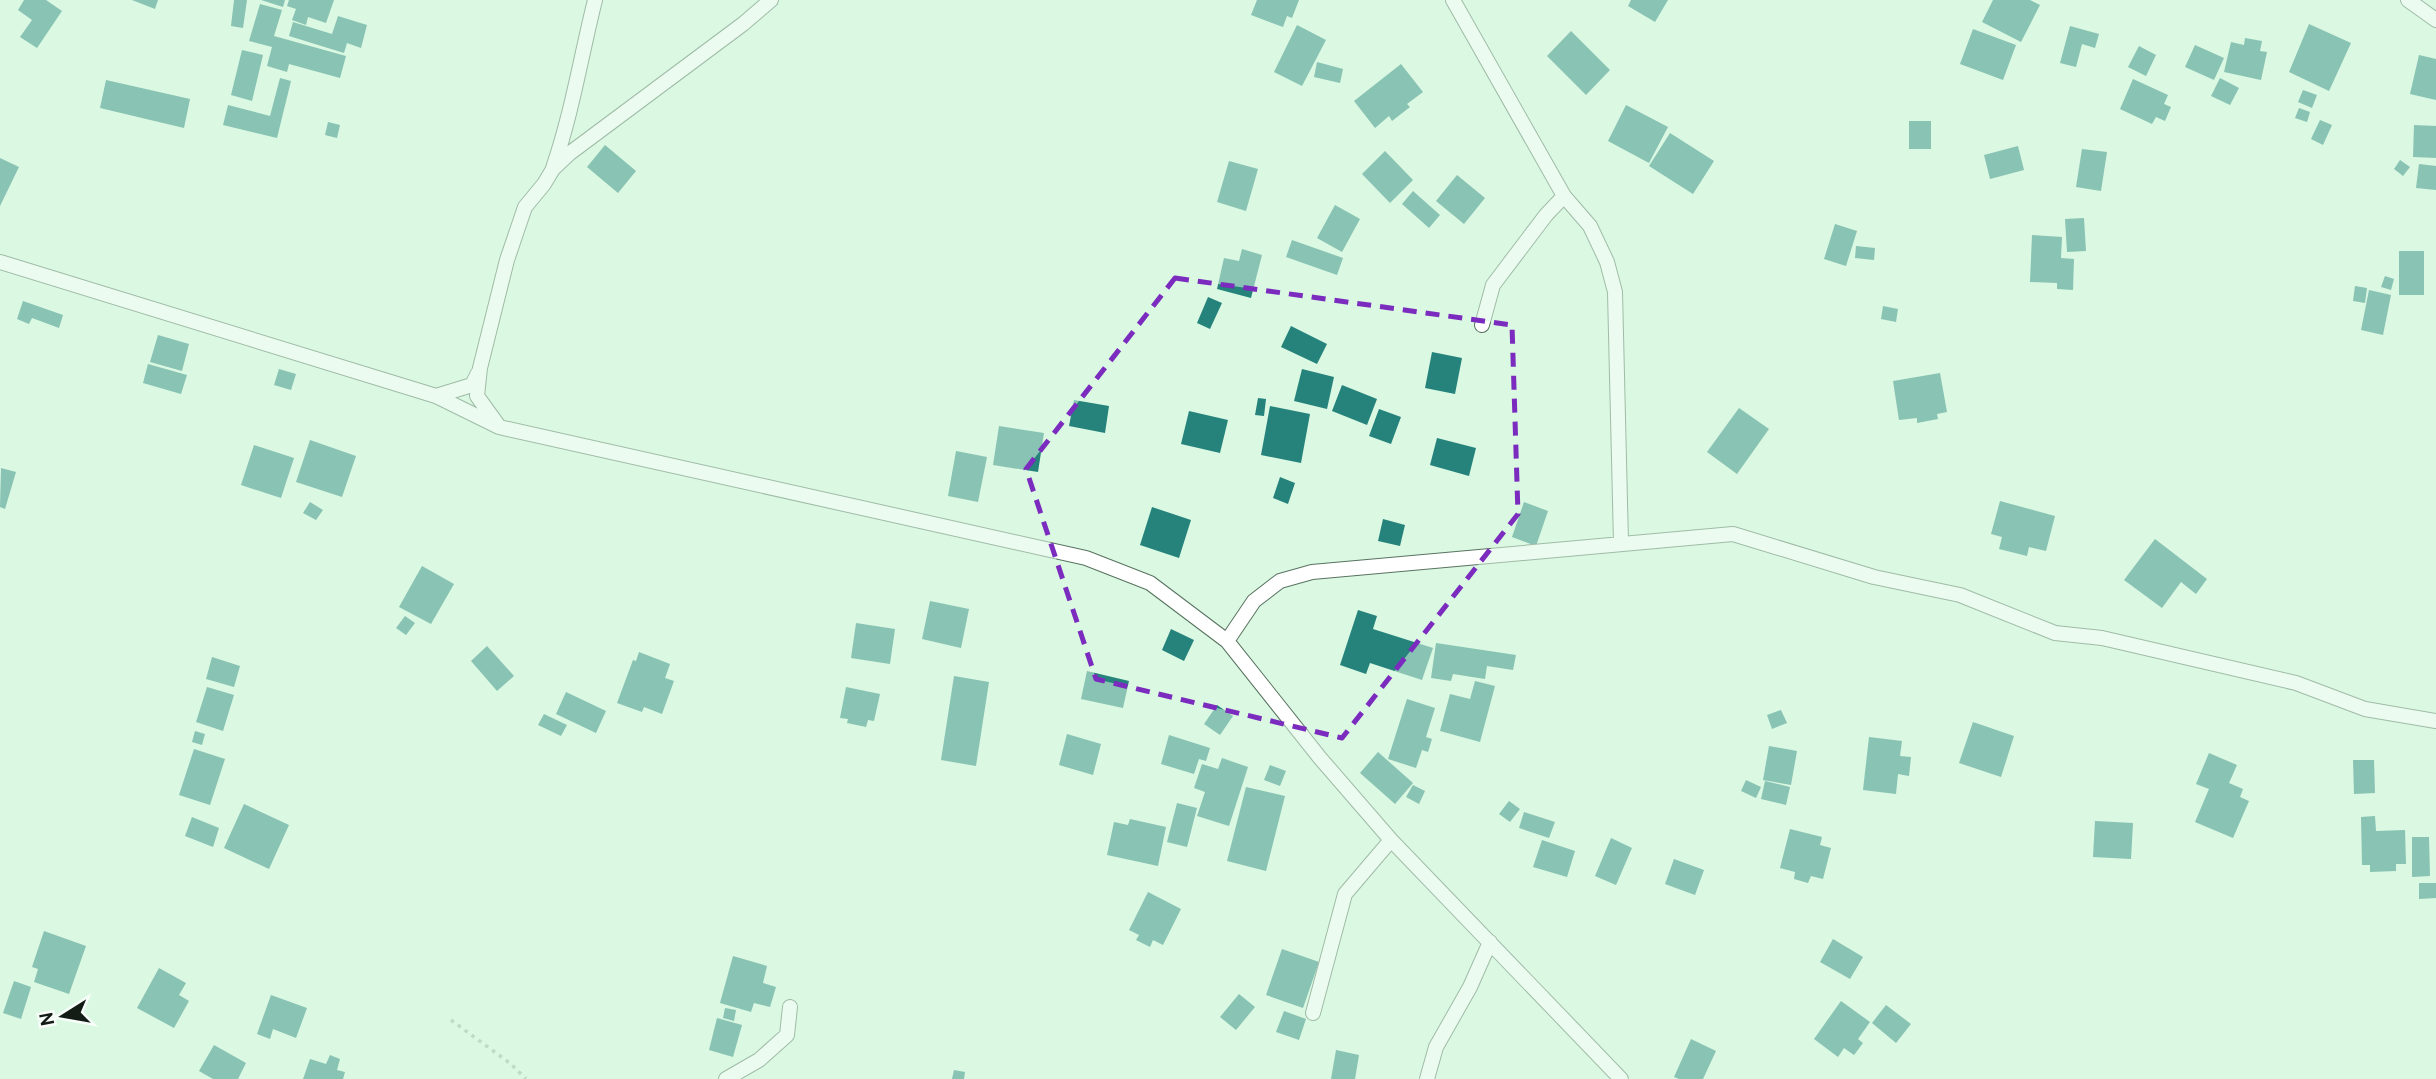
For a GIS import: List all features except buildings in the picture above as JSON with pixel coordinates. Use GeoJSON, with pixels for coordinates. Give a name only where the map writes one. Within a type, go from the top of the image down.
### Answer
{"type":"FeatureCollection","features":[{"type":"Feature","properties":{"kind":"street"},"geometry":{"type":"LineString","coordinates":[[553,169],[565,132],[595,0]]}},
{"type":"Feature","properties":{"kind":"street"},"geometry":{"type":"LineString","coordinates":[[499,427],[477,396],[480,368],[507,260],[525,207],[553,169],[570,153],[743,24],[771,0]]}},
{"type":"Feature","properties":{"kind":"street"},"geometry":{"type":"LineString","coordinates":[[1453,0],[1564,196],[1590,226],[1607,262],[1615,292],[1621,543]]}},
{"type":"Feature","properties":{"kind":"street"},"geometry":{"type":"LineString","coordinates":[[2408,0],[2436,20]]}},
{"type":"Feature","properties":{"kind":"street"},"geometry":{"type":"LineString","coordinates":[[1482,325],[1493,285],[1546,215],[1564,196]]}},
{"type":"Feature","properties":{"kind":"street"},"geometry":{"type":"LineString","coordinates":[[0,262],[436,396],[499,427],[1086,558],[1150,583],[1227,641],[1391,841],[1621,1079]]}},
{"type":"Feature","properties":{"kind":"street"},"geometry":{"type":"LineString","coordinates":[[436,396],[472,385],[480,368]]}},
{"type":"Feature","properties":{"kind":"street"},"geometry":{"type":"LineString","coordinates":[[1227,641],[1254,601],[1280,581],[1312,572],[1733,534],[1874,577],[1959,595],[2055,633],[2102,638],[2283,680],[2365,709],[2436,721]]}},
{"type":"Feature","properties":{"kind":"street"},"geometry":{"type":"LineString","coordinates":[[1313,1013],[1345,894],[1391,841]]}},
{"type":"Feature","properties":{"kind":"street"},"geometry":{"type":"LineString","coordinates":[[1427,1079],[1436,1047],[1470,987],[1490,942]]}},
{"type":"Feature","properties":{"kind":"street"},"geometry":{"type":"LineString","coordinates":[[726,1079],[759,1060],[787,1035],[790,1007]]}},
{"type":"Feature","properties":{"kind":"path"},"geometry":{"type":"LineString","coordinates":[[451,1020],[511,1064],[526,1079]]}},
{"type":"Feature","properties":{"kind":"highlighted area"},"geometry":{"type":"Polygon","coordinates":[[[1175,278],[1512,325],[1518,514],[1342,738],[1096,679],[1026,469],[1175,278]]]}}]}
